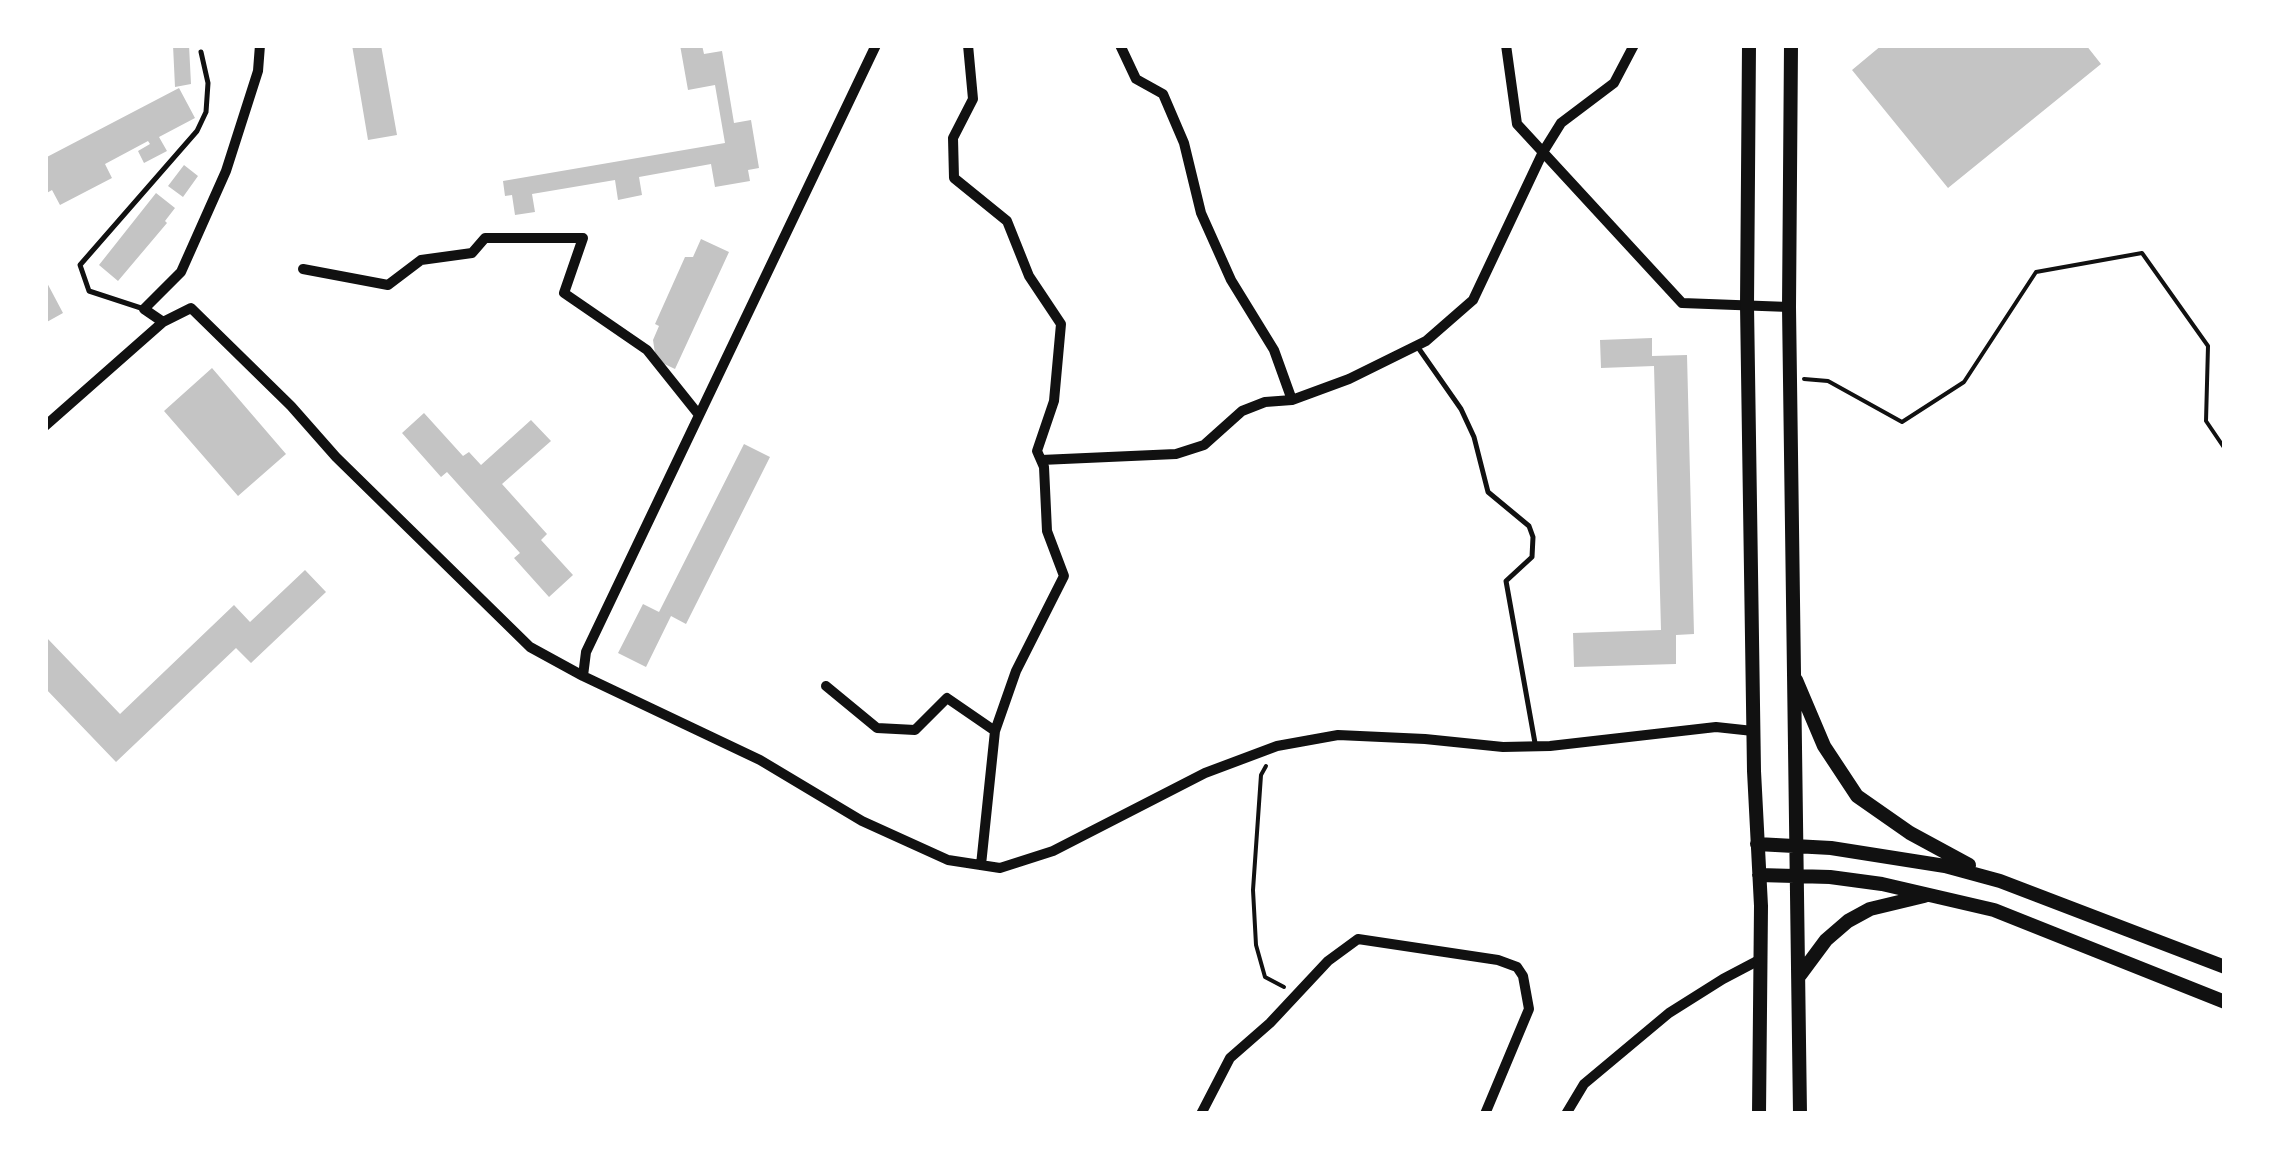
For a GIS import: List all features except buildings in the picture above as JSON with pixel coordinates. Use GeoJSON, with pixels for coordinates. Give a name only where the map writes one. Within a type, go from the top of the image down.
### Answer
{"type":"FeatureCollection","features":[{"type":"Feature","properties":{"kind":"main road"},"geometry":{"type":"LineString","coordinates":[[1749,45],[1747,305],[1760,1114]]}},
{"type":"Feature","properties":{"kind":"main road"},"geometry":{"type":"LineString","coordinates":[[1791,45],[1789,307],[1800,1114]]}},
{"type":"Feature","properties":{"kind":"main road"},"geometry":{"type":"LineString","coordinates":[[1793,672],[1824,746],[1857,796],[1910,833],[2000,881]]}},
{"type":"Feature","properties":{"kind":"main road"},"geometry":{"type":"LineString","coordinates":[[1757,844],[1885,854],[1945,866],[2000,881],[2225,968]]}},
{"type":"Feature","properties":{"kind":"main road"},"geometry":{"type":"LineString","coordinates":[[1759,874],[1882,884],[1994,910],[2225,1002]]}},
{"type":"Feature","properties":{"kind":"main road"},"geometry":{"type":"LineString","coordinates":[[1800,976],[1826,940],[1848,921],[1870,908],[1896,900],[1935,895]]}},
{"type":"Feature","properties":{"kind":"street"},"geometry":{"type":"LineString","coordinates":[[162,322],[144,309],[181,272],[226,172],[258,71],[260,45]]}},
{"type":"Feature","properties":{"kind":"street"},"geometry":{"type":"LineString","coordinates":[[584,676],[586,652],[876,45]]}},
{"type":"Feature","properties":{"kind":"street"},"geometry":{"type":"LineString","coordinates":[[968,45],[973,99],[953,138],[954,178],[1007,221],[1028,276],[1061,324],[1054,401],[1036,451],[1044,467],[1048,531],[1064,576],[1016,672],[995,731],[980,865]]}},
{"type":"Feature","properties":{"kind":"street"},"geometry":{"type":"LineString","coordinates":[[1120,45],[1136,79],[1163,94],[1184,143],[1201,213],[1231,280],[1274,350],[1292,400]]}},
{"type":"Feature","properties":{"kind":"street"},"geometry":{"type":"LineString","coordinates":[[1506,45],[1517,124],[1682,303],[1789,307]]}},
{"type":"Feature","properties":{"kind":"street"},"geometry":{"type":"LineString","coordinates":[[1041,460],[1176,454],[1204,445],[1242,411],[1265,402],[1292,400],[1349,380],[1417,346],[1473,300],[1543,152],[1561,124],[1614,83],[1634,45]]}},
{"type":"Feature","properties":{"kind":"street"},"geometry":{"type":"LineString","coordinates":[[304,270],[388,285],[422,260],[472,253],[485,238],[582,238],[564,293],[647,350],[699,415]]}},
{"type":"Feature","properties":{"kind":"street"},"geometry":{"type":"LineString","coordinates":[[45,426],[162,322],[190,308],[530,647],[760,760],[862,821],[948,860],[1000,868],[1053,851],[1205,773],[1277,746],[1338,735],[1502,747],[1716,728],[1753,731]]}},
{"type":"Feature","properties":{"kind":"street"},"geometry":{"type":"LineString","coordinates":[[826,686],[877,728],[915,730],[946,698],[995,731]]}},
{"type":"Feature","properties":{"kind":"street"},"geometry":{"type":"LineString","coordinates":[[1201,1114],[1230,1058],[1328,960],[1358,939],[1498,960],[1517,967],[1529,1009],[1485,1114]]}},
{"type":"Feature","properties":{"kind":"street"},"geometry":{"type":"LineString","coordinates":[[1566,1114],[1584,1084],[1669,1014],[1760,959]]}},
{"type":"Feature","properties":{"kind":"lane"},"geometry":{"type":"LineString","coordinates":[[144,309],[89,291],[80,265],[197,131],[206,112],[208,83],[201,52]]}},
{"type":"Feature","properties":{"kind":"lane"},"geometry":{"type":"LineString","coordinates":[[1417,346],[1474,437],[1488,492],[1529,526],[1532,557],[1506,581],[1535,746]]}},
{"type":"Feature","properties":{"kind":"path"},"geometry":{"type":"LineString","coordinates":[[1790,378],[1828,382],[1902,422],[1964,382],[2036,272],[2142,253],[2208,346],[2206,421],[2225,449]]}},
{"type":"Feature","properties":{"kind":"path"},"geometry":{"type":"LineString","coordinates":[[1277,746],[1261,775],[1253,890],[1256,945],[1265,977],[1296,995]]}}]}
